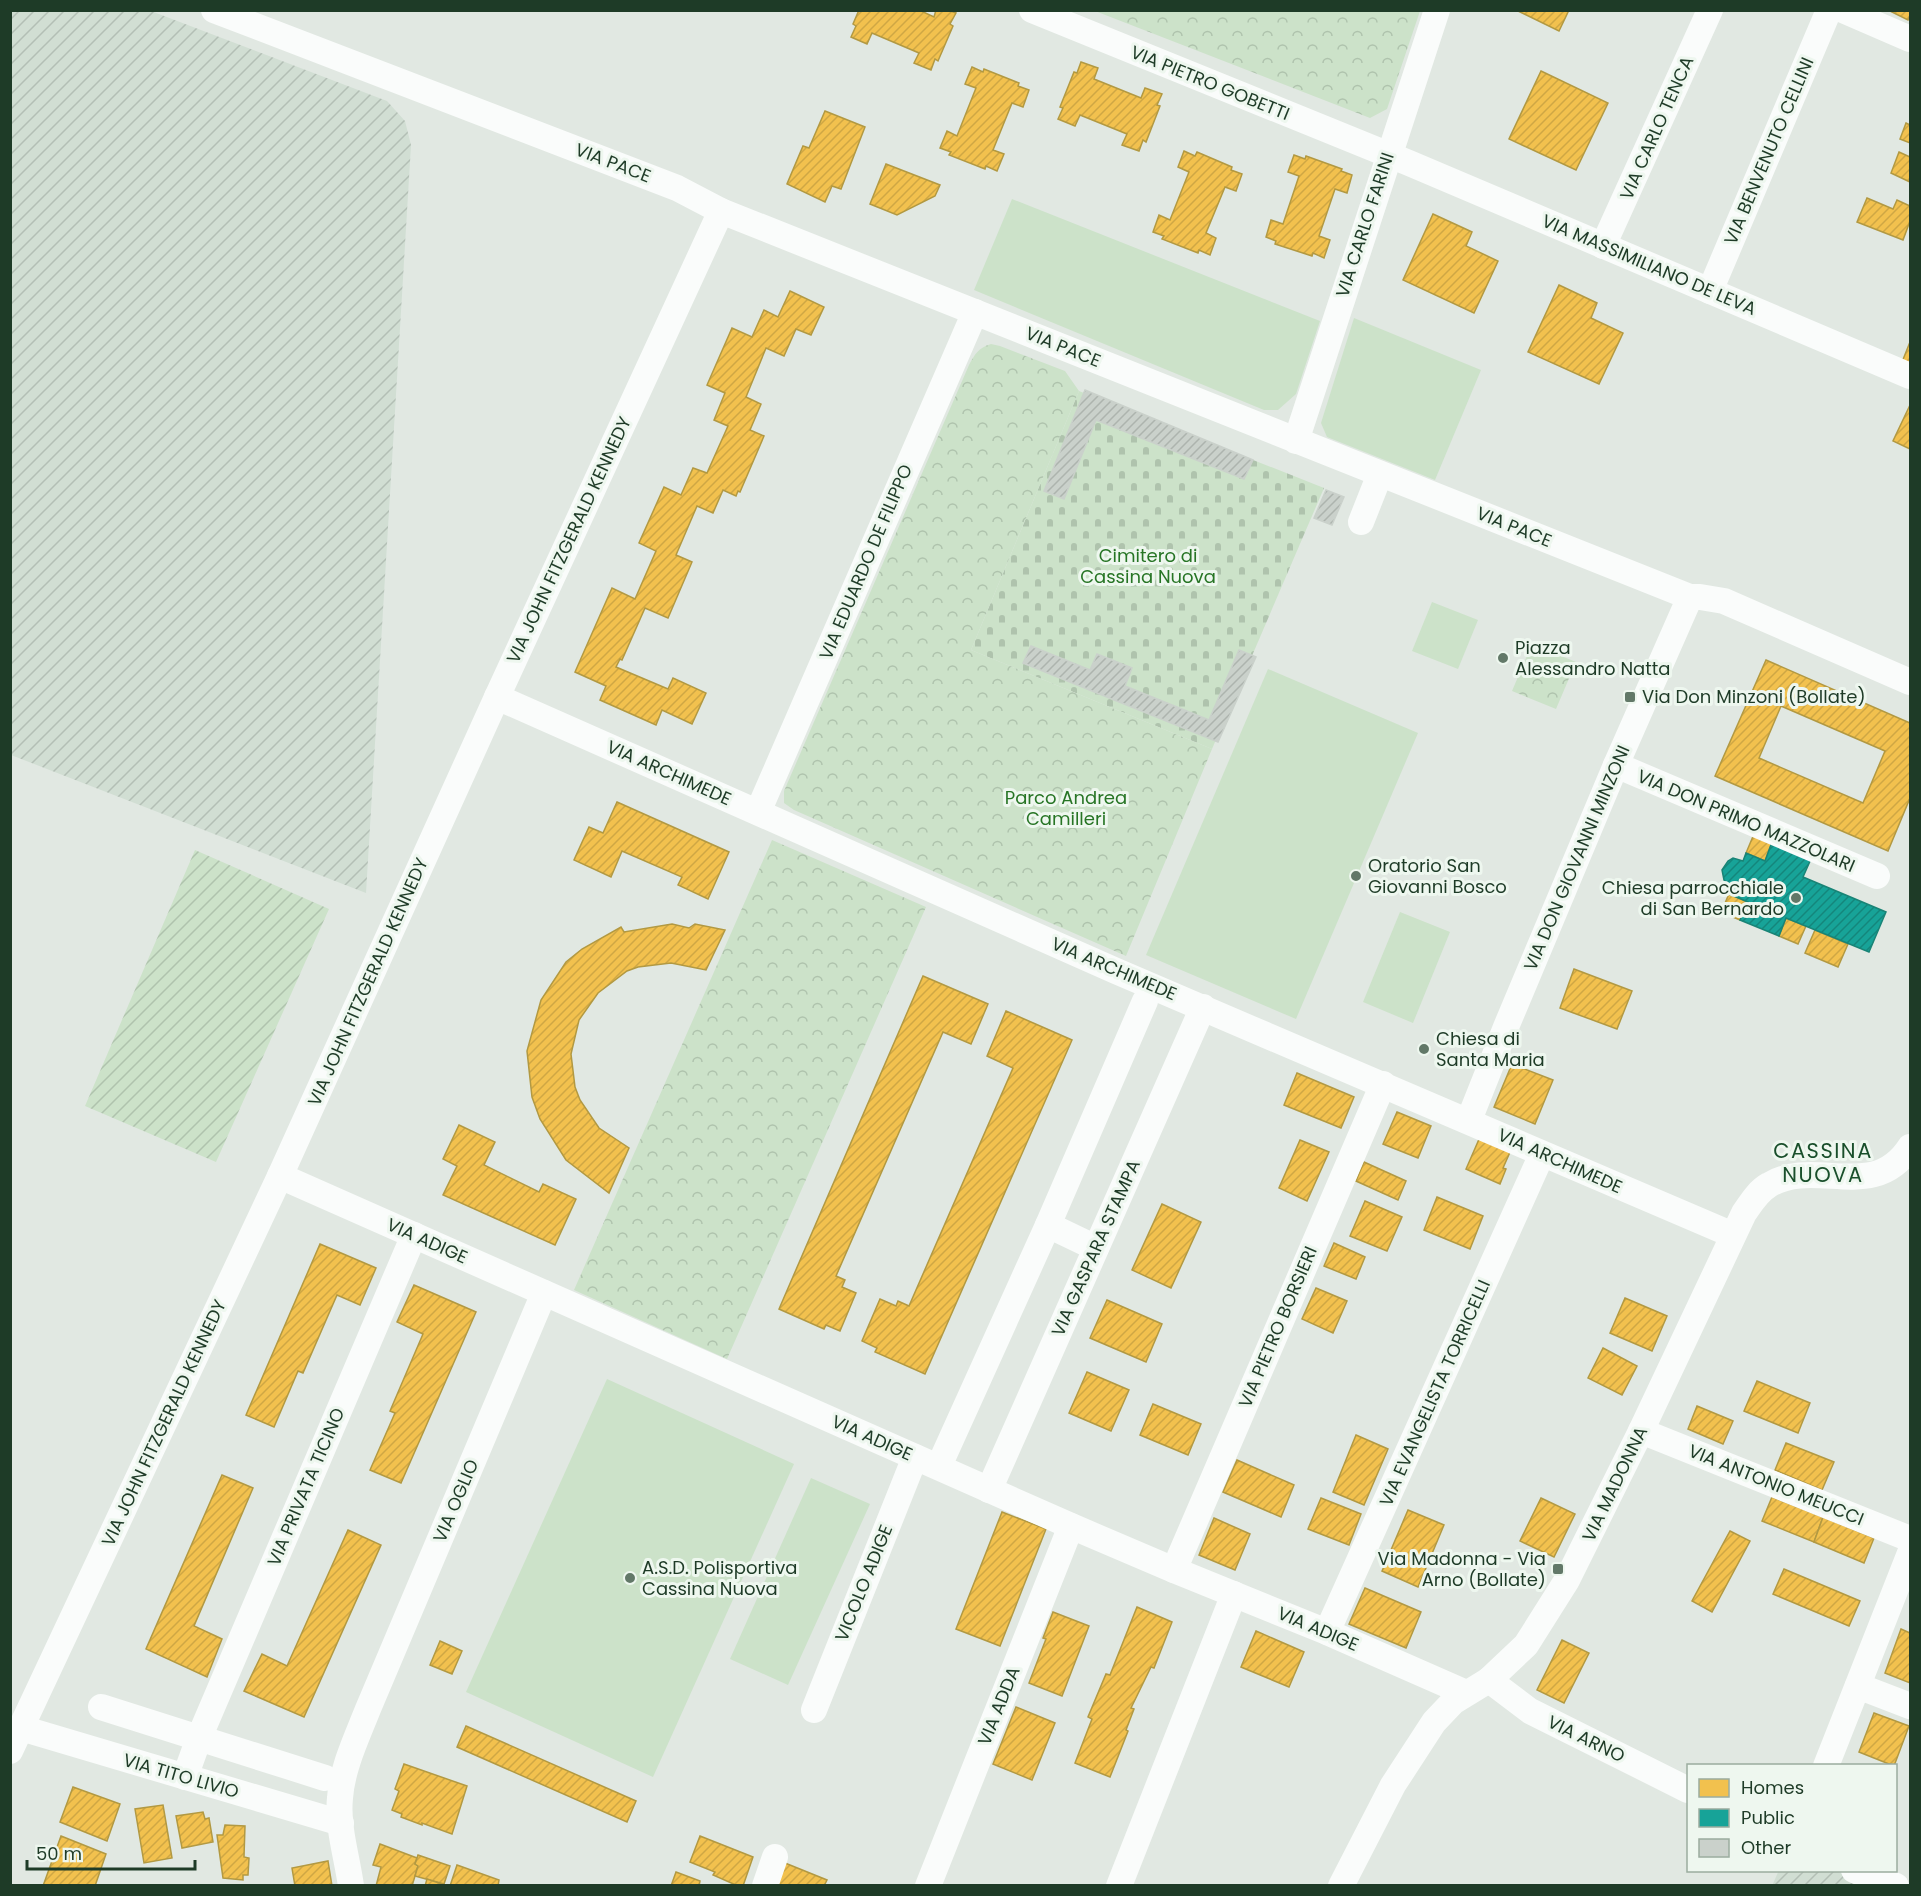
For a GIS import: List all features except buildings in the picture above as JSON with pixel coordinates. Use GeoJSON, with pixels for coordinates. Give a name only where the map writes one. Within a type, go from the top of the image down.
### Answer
{"type":"FeatureCollection","features":[{"type":"Feature","properties":{"kind":"street","name":"VIA PACE"},"geometry":{"type":"LineString","coordinates":[[214,10],[677,188],[721,211],[1690,597],[1724,601],[1911,682]]}},
{"type":"Feature","properties":{"kind":"street","name":"VIA PIETRO GOBETTI"},"geometry":{"type":"LineString","coordinates":[[1032,10],[1388,154]]}},
{"type":"Feature","properties":{"kind":"street","name":"VIA CARLO FARINI"},"geometry":{"type":"LineString","coordinates":[[1296,441],[1437,10]]}},
{"type":"Feature","properties":{"kind":"street","name":"VIA CARLO TENCA"},"geometry":{"type":"LineString","coordinates":[[1604,246],[1710,10]]}},
{"type":"Feature","properties":{"kind":"street","name":"VIA BENVENUTO CELLINI"},"geometry":{"type":"LineString","coordinates":[[1710,291],[1829,10]]}},
{"type":"Feature","properties":{"kind":"street"},"geometry":{"type":"LineString","coordinates":[[1843,10],[1911,39]]}},
{"type":"Feature","properties":{"kind":"street","name":"VIA MASSIMILIANO DE LEVA"},"geometry":{"type":"LineString","coordinates":[[1388,154],[1911,376]]}},
{"type":"Feature","properties":{"kind":"street","name":"VIA JOHN FITZGERALD KENNEDY"},"geometry":{"type":"LineString","coordinates":[[10,1751],[280,1176],[721,211]]}},
{"type":"Feature","properties":{"kind":"street","name":"VIA EDUARDO DE FILIPPO"},"geometry":{"type":"LineString","coordinates":[[758,812],[975,312]]}},
{"type":"Feature","properties":{"kind":"street"},"geometry":{"type":"LineString","coordinates":[[1361,522],[1380,474]]}},
{"type":"Feature","properties":{"kind":"street","name":"VIA DON GIOVANNI MINZONI"},"geometry":{"type":"LineString","coordinates":[[1469,1120],[1510,1016],[1616,765],[1690,597]]}},
{"type":"Feature","properties":{"kind":"street","name":"VIA ARCHIMEDE"},"geometry":{"type":"LineString","coordinates":[[497,697],[1116,971],[1203,1006],[1733,1235]]}},
{"type":"Feature","properties":{"kind":"street","name":"VIA DON PRIMO MAZZOLARI"},"geometry":{"type":"LineString","coordinates":[[1616,765],[1877,876]]}},
{"type":"Feature","properties":{"kind":"street"},"geometry":{"type":"LineString","coordinates":[[944,1455],[1048,1225],[1145,1001]]}},
{"type":"Feature","properties":{"kind":"street","name":"VIA GASPARA STAMPA"},"geometry":{"type":"LineString","coordinates":[[989,1490],[1203,1006]]}},
{"type":"Feature","properties":{"kind":"street","name":"VIA PIETRO BORSIERI"},"geometry":{"type":"LineString","coordinates":[[1174,1570],[1383,1084]]}},
{"type":"Feature","properties":{"kind":"street","name":"VIA MADONNA"},"geometry":{"type":"LineString","coordinates":[[1341,1886],[1393,1785],[1443,1711],[1489,1680],[1526,1645],[1567,1580],[1641,1431],[1733,1235],[1755,1197],[1767,1186],[1783,1178],[1874,1176],[1893,1167],[1911,1147]]}},
{"type":"Feature","properties":{"kind":"street","name":"VIA EVANGELISTA TORRICELLI"},"geometry":{"type":"LineString","coordinates":[[1328,1632],[1542,1154]]}},
{"type":"Feature","properties":{"kind":"street","name":"VIA ADIGE"},"geometry":{"type":"LineString","coordinates":[[280,1176],[1174,1570],[1232,1600],[1328,1632],[1466,1694]]}},
{"type":"Feature","properties":{"kind":"street"},"geometry":{"type":"LineString","coordinates":[[1048,1225],[1096,1248]]}},
{"type":"Feature","properties":{"kind":"street","name":"VIA PRIVATA TICINO"},"geometry":{"type":"LineString","coordinates":[[185,1777],[199,1738],[414,1235]]}},
{"type":"Feature","properties":{"kind":"street","name":"VIA OGLIO"},"geometry":{"type":"LineString","coordinates":[[351,1886],[341,1823],[340,1797],[352,1749],[544,1293]]}},
{"type":"Feature","properties":{"kind":"street","name":"VIA ANTONIO MEUCCI"},"geometry":{"type":"LineString","coordinates":[[1641,1431],[1911,1539]]}},
{"type":"Feature","properties":{"kind":"street","name":"VICOLO ADIGE"},"geometry":{"type":"LineString","coordinates":[[814,1710],[915,1457]]}},
{"type":"Feature","properties":{"kind":"street","name":"VIA ADDA"},"geometry":{"type":"LineString","coordinates":[[928,1886],[1071,1526]]}},
{"type":"Feature","properties":{"kind":"street"},"geometry":{"type":"LineString","coordinates":[[1827,1764],[1911,1553]]}},
{"type":"Feature","properties":{"kind":"street"},"geometry":{"type":"LineString","coordinates":[[1119,1886],[1232,1600]]}},
{"type":"Feature","properties":{"kind":"street","name":"VIA ARNO"},"geometry":{"type":"LineString","coordinates":[[1489,1680],[1530,1711],[1687,1789]]}},
{"type":"Feature","properties":{"kind":"street"},"geometry":{"type":"LineString","coordinates":[[1858,1686],[1911,1706]]}},
{"type":"Feature","properties":{"kind":"street"},"geometry":{"type":"LineString","coordinates":[[101,1707],[325,1778]]}},
{"type":"Feature","properties":{"kind":"street","name":"VIA TITO LIVIO"},"geometry":{"type":"LineString","coordinates":[[21,1728],[341,1823]]}},
{"type":"Feature","properties":{"kind":"street"},"geometry":{"type":"LineString","coordinates":[[765,1886],[775,1857]]}},
{"type":"Feature","properties":{"kind":"street"},"geometry":{"type":"LineString","coordinates":[[1859,1872],[1896,1886]]}},
{"type":"Feature","properties":{"kind":"shaded area"},"geometry":{"type":"Polygon","coordinates":[[[10,11],[151,11],[387,101],[405,121],[411,145],[366,893],[11,755],[10,11]]]}},
{"type":"Feature","properties":{"kind":"shaded area"},"geometry":{"type":"Polygon","coordinates":[[[1778,1872],[1838,1872],[1873,1886],[1772,1886],[1778,1872]]]}},
{"type":"Feature","properties":{"kind":"green space"},"geometry":{"type":"Polygon","coordinates":[[[1095,11],[1420,11],[1387,109],[1370,118],[1095,11]]]}},
{"type":"Feature","properties":{"kind":"green space"},"geometry":{"type":"Polygon","coordinates":[[[1012,199],[1320,321],[1296,394],[1278,410],[1264,410],[974,290],[1012,199]]]}},
{"type":"Feature","properties":{"kind":"green space"},"geometry":{"type":"Polygon","coordinates":[[[1354,318],[1481,370],[1435,480],[1327,437],[1321,423],[1354,318]]]}},
{"type":"Feature","properties":{"kind":"green space","name":"Parco Andrea Camilleri"},"geometry":{"type":"Polygon","coordinates":[[[991,344],[1065,371],[1079,391],[971,650],[1212,749],[1126,956],[794,810],[784,803],[784,791],[969,365],[977,352],[991,344]]]}},
{"type":"Feature","properties":{"kind":"green space","name":"Cimitero di Cassina Nuova"},"geometry":{"type":"Polygon","coordinates":[[[1079,391],[1324,488],[1212,749],[971,650],[1079,391]]]}},
{"type":"Feature","properties":{"kind":"green space"},"geometry":{"type":"Polygon","coordinates":[[[1432,602],[1478,620],[1458,669],[1412,651],[1432,602]]]}},
{"type":"Feature","properties":{"kind":"green space"},"geometry":{"type":"Polygon","coordinates":[[[1532,644],[1576,662],[1556,709],[1512,691],[1532,644]]]}},
{"type":"Feature","properties":{"kind":"green space"},"geometry":{"type":"Polygon","coordinates":[[[1268,669],[1418,733],[1296,1019],[1146,955],[1268,669]]]}},
{"type":"Feature","properties":{"kind":"green space"},"geometry":{"type":"Polygon","coordinates":[[[772,840],[926,907],[727,1359],[574,1290],[772,840]]]}},
{"type":"Feature","properties":{"kind":"green space"},"geometry":{"type":"Polygon","coordinates":[[[195,850],[329,909],[216,1162],[85,1106],[195,850]]]}},
{"type":"Feature","properties":{"kind":"green space"},"geometry":{"type":"Polygon","coordinates":[[[1400,912],[1450,932],[1413,1023],[1363,1002],[1400,912]]]}},
{"type":"Feature","properties":{"kind":"green space","name":"A.S.D. Polisportiva Cassina Nuova"},"geometry":{"type":"Polygon","coordinates":[[[607,1379],[794,1464],[653,1777],[466,1692],[607,1379]]]}},
{"type":"Feature","properties":{"kind":"green space"},"geometry":{"type":"Polygon","coordinates":[[[811,1478],[870,1504],[788,1685],[730,1659],[811,1478]]]}},
{"type":"Feature","properties":{"kind":"place","name":"Piazza Alessandro Natta"},"geometry":{"type":"Point","coordinates":[1503,658]}},
{"type":"Feature","properties":{"kind":"place","name":"Via Don Minzoni (Bollate)"},"geometry":{"type":"Point","coordinates":[1630,697]}},
{"type":"Feature","properties":{"kind":"place","name":"Oratorio San Giovanni Bosco"},"geometry":{"type":"Point","coordinates":[1356,876]}},
{"type":"Feature","properties":{"kind":"place","name":"Chiesa parrocchiale di San Bernardo"},"geometry":{"type":"Point","coordinates":[1796,898]}},
{"type":"Feature","properties":{"kind":"place","name":"Chiesa di Santa Maria"},"geometry":{"type":"Point","coordinates":[1424,1049]}},
{"type":"Feature","properties":{"kind":"place","name":"Via Madonna - Via Arno (Bollate)"},"geometry":{"type":"Point","coordinates":[1558,1569]}},
{"type":"Feature","properties":{"kind":"place","name":"A.S.D. Polisportiva Cassina Nuova"},"geometry":{"type":"Point","coordinates":[630,1578]}},
{"type":"Feature","properties":{"kind":"district","name":"CASSINA NUOVA"},"geometry":{"type":"Point","coordinates":[1823,1163]}}]}
